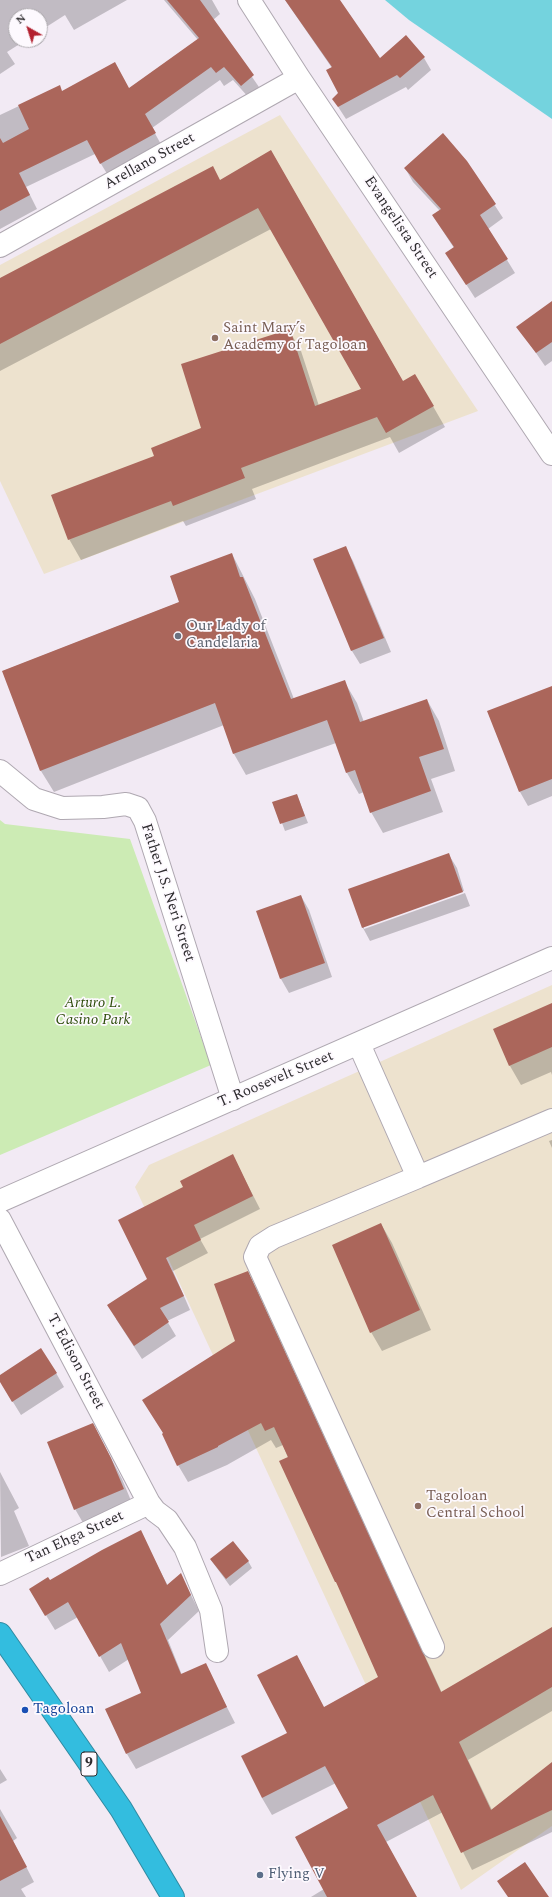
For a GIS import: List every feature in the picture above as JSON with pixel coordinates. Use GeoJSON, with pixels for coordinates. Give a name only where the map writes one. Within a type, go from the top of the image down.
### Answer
{"type":"FeatureCollection","features":[{"type":"Feature","properties":{"kind":"highway","name":"9"},"geometry":{"type":"LineString","coordinates":[[0,1634],[121,1809],[173,1897]]}},
{"type":"Feature","properties":{"kind":"street","name":"Evangelista Street"},"geometry":{"type":"LineString","coordinates":[[250,0],[299,78],[552,454]]}},
{"type":"Feature","properties":{"kind":"street","name":"Arellano Street"},"geometry":{"type":"LineString","coordinates":[[0,246],[299,78]]}},
{"type":"Feature","properties":{"kind":"street","name":"Father J.S. Neri Street"},"geometry":{"type":"LineString","coordinates":[[0,771],[34,799],[62,808],[103,807],[126,804],[138,808],[145,821],[232,1099]]}},
{"type":"Feature","properties":{"kind":"street","name":"T. Roosevelt Street"},"geometry":{"type":"LineString","coordinates":[[0,1200],[359,1044],[552,958]]}},
{"type":"Feature","properties":{"kind":"street"},"geometry":{"type":"LineString","coordinates":[[359,1044],[418,1177]]}},
{"type":"Feature","properties":{"kind":"street"},"geometry":{"type":"LineString","coordinates":[[433,1647],[255,1257],[260,1246],[274,1237],[552,1120]]}},
{"type":"Feature","properties":{"kind":"street","name":"T. Edison Street"},"geometry":{"type":"LineString","coordinates":[[0,1220],[150,1503],[156,1511],[167,1520],[185,1547],[211,1610],[217,1652]]}},
{"type":"Feature","properties":{"kind":"street","name":"Tan Ehga Street"},"geometry":{"type":"LineString","coordinates":[[0,1574],[150,1503]]}},
{"type":"Feature","properties":{"kind":"shaded area","name":"Saint Mary’s Academy of Tagoloan"},"geometry":{"type":"Polygon","coordinates":[[[280,115],[478,411],[44,574],[0,481],[0,265],[280,115]]]}},
{"type":"Feature","properties":{"kind":"shaded area","name":"Tagoloan Central School"},"geometry":{"type":"Polygon","coordinates":[[[552,985],[552,1826],[461,1890],[135,1187],[149,1165],[552,985]]]}},
{"type":"Feature","properties":{"kind":"green space","name":"Arturo L. Casino Park"},"geometry":{"type":"Polygon","coordinates":[[[0,820],[5,824],[130,839],[211,1065],[0,1155],[0,820]]]}},
{"type":"Feature","properties":{"kind":"water"},"geometry":{"type":"Polygon","coordinates":[[[385,0],[552,0],[552,119],[409,20],[385,0]]]}},
{"type":"Feature","properties":{"kind":"building"},"geometry":{"type":"Polygon","coordinates":[[[167,0],[200,0],[254,75],[241,86],[224,67],[216,73],[211,67],[145,114],[156,133],[100,164],[87,140],[19,173],[30,195],[0,211],[0,138],[3,143],[29,129],[18,105],[60,85],[62,91],[115,62],[129,88],[199,38],[167,0]]]}},
{"type":"Feature","properties":{"kind":"building"},"geometry":{"type":"Polygon","coordinates":[[[285,0],[340,0],[380,58],[406,35],[425,57],[400,78],[397,75],[338,107],[332,99],[338,93],[326,70],[332,67],[285,0]]]}},
{"type":"Feature","properties":{"kind":"building"},"geometry":{"type":"Polygon","coordinates":[[[443,133],[467,161],[496,204],[480,215],[508,259],[466,285],[445,253],[454,247],[432,215],[441,209],[404,168],[443,133]]]}},
{"type":"Feature","properties":{"kind":"building"},"geometry":{"type":"Polygon","coordinates":[[[271,150],[403,381],[415,374],[434,406],[386,433],[377,417],[241,468],[245,478],[173,506],[171,501],[68,540],[51,495],[154,456],[151,448],[201,428],[181,364],[290,329],[315,406],[361,389],[258,208],[0,344],[0,278],[213,166],[220,180],[271,150]]]}},
{"type":"Feature","properties":{"kind":"building"},"geometry":{"type":"Polygon","coordinates":[[[552,301],[552,342],[536,353],[516,327],[552,301]]]}},
{"type":"Feature","properties":{"kind":"building"},"geometry":{"type":"Polygon","coordinates":[[[346,546],[384,638],[351,651],[313,559],[346,546]]]}},
{"type":"Feature","properties":{"kind":"building","name":"Our Lady of Candelaria"},"geometry":{"type":"Polygon","coordinates":[[[232,553],[240,577],[243,577],[291,699],[345,680],[360,722],[427,699],[444,749],[419,757],[431,791],[370,813],[355,770],[346,773],[327,720],[233,754],[215,703],[40,771],[2,671],[179,602],[170,576],[232,553]]]}},
{"type":"Feature","properties":{"kind":"building"},"geometry":{"type":"Polygon","coordinates":[[[552,686],[552,779],[519,792],[487,711],[552,686]]]}},
{"type":"Feature","properties":{"kind":"building"},"geometry":{"type":"Polygon","coordinates":[[[297,794],[305,816],[280,824],[272,802],[297,794]]]}},
{"type":"Feature","properties":{"kind":"building"},"geometry":{"type":"Polygon","coordinates":[[[449,853],[463,892],[362,928],[348,889],[449,853]]]}},
{"type":"Feature","properties":{"kind":"building"},"geometry":{"type":"Polygon","coordinates":[[[301,895],[325,963],[280,979],[256,911],[301,895]]]}},
{"type":"Feature","properties":{"kind":"building"},"geometry":{"type":"Polygon","coordinates":[[[552,1003],[552,1047],[509,1066],[493,1029],[552,1003]]]}},
{"type":"Feature","properties":{"kind":"building"},"geometry":{"type":"Polygon","coordinates":[[[233,1154],[253,1196],[194,1225],[201,1240],[166,1258],[184,1296],[160,1308],[169,1322],[134,1346],[107,1305],[147,1279],[118,1220],[183,1187],[180,1181],[233,1154]]]}},
{"type":"Feature","properties":{"kind":"building"},"geometry":{"type":"Polygon","coordinates":[[[381,1223],[420,1310],[370,1333],[332,1245],[381,1223]]]}},
{"type":"Feature","properties":{"kind":"building"},"geometry":{"type":"Polygon","coordinates":[[[248,1271],[441,1692],[552,1627],[552,1687],[459,1742],[491,1810],[552,1762],[552,1810],[461,1853],[433,1795],[377,1825],[417,1897],[327,1897],[295,1837],[348,1808],[325,1766],[262,1798],[241,1756],[287,1733],[257,1675],[297,1655],[324,1707],[378,1677],[336,1582],[279,1461],[288,1457],[274,1427],[265,1431],[261,1423],[218,1447],[177,1466],[162,1434],[163,1433],[142,1400],[235,1341],[214,1284],[248,1271]]]}},
{"type":"Feature","properties":{"kind":"building"},"geometry":{"type":"Polygon","coordinates":[[[41,1348],[57,1373],[12,1402],[0,1382],[0,1375],[41,1348]]]}},
{"type":"Feature","properties":{"kind":"building"},"geometry":{"type":"Polygon","coordinates":[[[93,1423],[111,1458],[124,1489],[74,1510],[47,1442],[93,1423]]]}},
{"type":"Feature","properties":{"kind":"building"},"geometry":{"type":"Polygon","coordinates":[[[141,1530],[167,1585],[181,1573],[191,1595],[160,1624],[181,1674],[206,1663],[227,1707],[126,1754],[105,1709],[141,1693],[121,1643],[99,1657],[68,1602],[45,1616],[29,1589],[48,1577],[50,1580],[102,1550],[141,1530]]]}},
{"type":"Feature","properties":{"kind":"building"},"geometry":{"type":"Polygon","coordinates":[[[233,1541],[249,1561],[226,1579],[210,1559],[233,1541]]]}},
{"type":"Feature","properties":{"kind":"building"},"geometry":{"type":"Polygon","coordinates":[[[0,1816],[27,1867],[0,1881],[0,1816]]]}},
{"type":"Feature","properties":{"kind":"building"},"geometry":{"type":"Polygon","coordinates":[[[525,1862],[549,1897],[508,1897],[497,1881],[525,1862]]]}},
{"type":"Feature","properties":{"kind":"place","name":"Saint Mary’s Academy of Tagoloan"},"geometry":{"type":"Point","coordinates":[215,338]}},
{"type":"Feature","properties":{"kind":"place","name":"Our Lady of Candelaria"},"geometry":{"type":"Point","coordinates":[178,636]}},
{"type":"Feature","properties":{"kind":"place","name":"Tagoloan Central School"},"geometry":{"type":"Point","coordinates":[418,1506]}},
{"type":"Feature","properties":{"kind":"place","name":"Tagoloan"},"geometry":{"type":"Point","coordinates":[25,1710]}},
{"type":"Feature","properties":{"kind":"place","name":"Flying V"},"geometry":{"type":"Point","coordinates":[260,1875]}}]}
